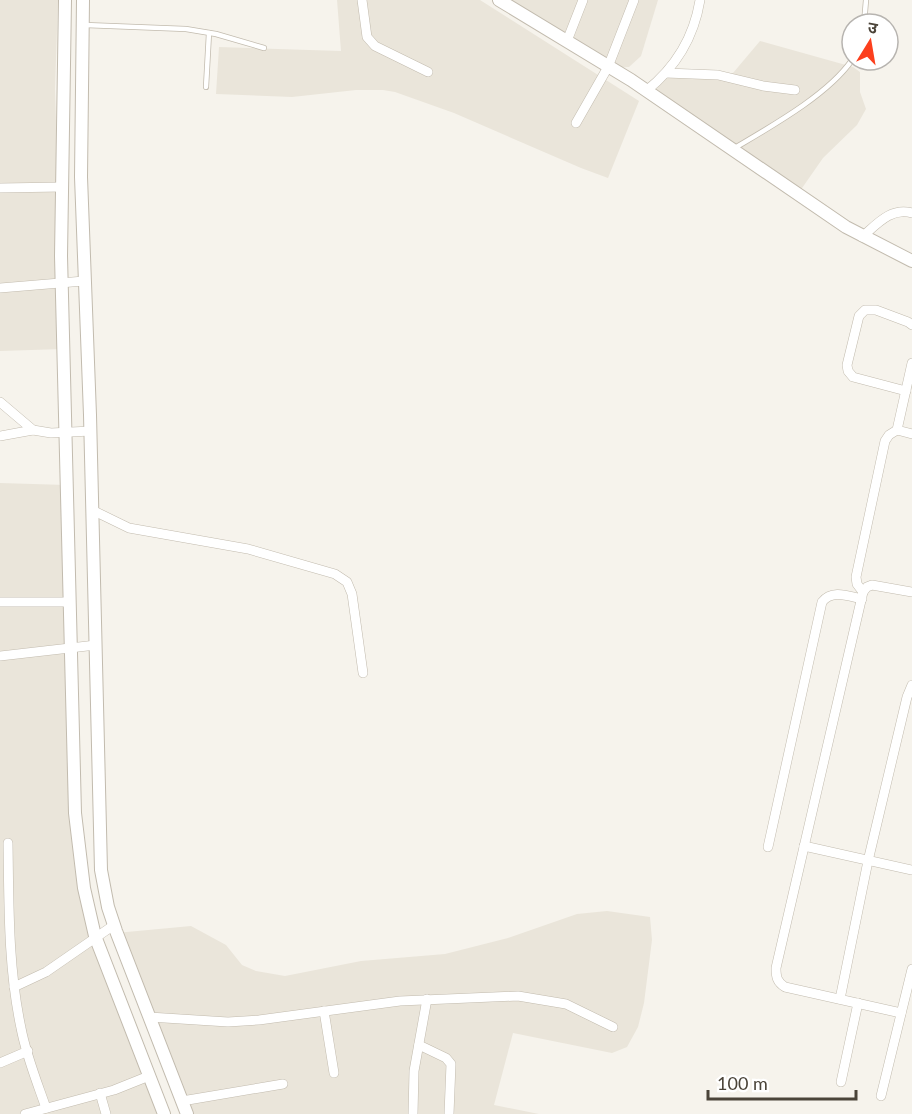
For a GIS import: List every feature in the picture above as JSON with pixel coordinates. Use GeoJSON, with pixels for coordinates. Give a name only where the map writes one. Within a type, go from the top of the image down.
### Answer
{"type":"FeatureCollection","features":[{"type":"Feature","properties":{"kind":"street"},"geometry":{"type":"LineString","coordinates":[[65,0],[61,283],[75,813],[84,888],[95,936],[164,1114]]}},
{"type":"Feature","properties":{"kind":"street"},"geometry":{"type":"LineString","coordinates":[[83,0],[81,177],[91,431],[101,870],[114,925],[187,1114]]}},
{"type":"Feature","properties":{"kind":"street"},"geometry":{"type":"LineString","coordinates":[[362,0],[368,37],[375,46],[429,72]]}},
{"type":"Feature","properties":{"kind":"street"},"geometry":{"type":"LineString","coordinates":[[499,0],[646,91],[846,227],[912,261]]}},
{"type":"Feature","properties":{"kind":"street"},"geometry":{"type":"LineString","coordinates":[[567,41],[583,0]]}},
{"type":"Feature","properties":{"kind":"street"},"geometry":{"type":"LineString","coordinates":[[576,123],[608,68],[634,0]]}},
{"type":"Feature","properties":{"kind":"street"},"geometry":{"type":"LineString","coordinates":[[646,91],[666,72],[691,35],[700,0]]}},
{"type":"Feature","properties":{"kind":"street"},"geometry":{"type":"LineString","coordinates":[[666,72],[718,75],[764,86],[795,90]]}},
{"type":"Feature","properties":{"kind":"street"},"geometry":{"type":"LineString","coordinates":[[0,188],[62,187]]}},
{"type":"Feature","properties":{"kind":"street"},"geometry":{"type":"LineString","coordinates":[[862,237],[889,215],[898,211],[912,213]]}},
{"type":"Feature","properties":{"kind":"street"},"geometry":{"type":"LineString","coordinates":[[0,288],[84,281]]}},
{"type":"Feature","properties":{"kind":"street"},"geometry":{"type":"LineString","coordinates":[[906,391],[853,377],[847,365],[859,316],[865,310],[876,310],[908,322],[912,326]]}},
{"type":"Feature","properties":{"kind":"street"},"geometry":{"type":"LineString","coordinates":[[862,595],[857,584],[858,565],[885,441],[897,430],[912,363]]}},
{"type":"Feature","properties":{"kind":"street"},"geometry":{"type":"LineString","coordinates":[[0,402],[33,430]]}},
{"type":"Feature","properties":{"kind":"street"},"geometry":{"type":"LineString","coordinates":[[0,436],[33,430],[51,433],[91,431]]}},
{"type":"Feature","properties":{"kind":"street"},"geometry":{"type":"LineString","coordinates":[[897,430],[912,434]]}},
{"type":"Feature","properties":{"kind":"street"},"geometry":{"type":"LineString","coordinates":[[92,510],[129,528],[248,549],[335,574],[346,582],[352,594],[363,673]]}},
{"type":"Feature","properties":{"kind":"street"},"geometry":{"type":"LineString","coordinates":[[901,1012],[785,987],[776,977],[776,968],[862,595],[867,586],[872,585],[912,592]]}},
{"type":"Feature","properties":{"kind":"street"},"geometry":{"type":"LineString","coordinates":[[768,847],[822,602],[832,594],[862,595]]}},
{"type":"Feature","properties":{"kind":"street"},"geometry":{"type":"LineString","coordinates":[[0,602],[70,602]]}},
{"type":"Feature","properties":{"kind":"street"},"geometry":{"type":"LineString","coordinates":[[0,656],[96,645]]}},
{"type":"Feature","properties":{"kind":"street"},"geometry":{"type":"LineString","coordinates":[[840,999],[868,861],[912,685]]}},
{"type":"Feature","properties":{"kind":"street"},"geometry":{"type":"LineString","coordinates":[[8,843],[14,987],[21,1030],[46,1108]]}},
{"type":"Feature","properties":{"kind":"street"},"geometry":{"type":"LineString","coordinates":[[804,846],[912,870]]}},
{"type":"Feature","properties":{"kind":"street"},"geometry":{"type":"LineString","coordinates":[[14,987],[46,972],[114,925]]}},
{"type":"Feature","properties":{"kind":"street"},"geometry":{"type":"LineString","coordinates":[[881,1096],[912,969]]}},
{"type":"Feature","properties":{"kind":"street"},"geometry":{"type":"LineString","coordinates":[[149,1017],[228,1022],[427,999],[518,996],[566,1004],[613,1027]]}},
{"type":"Feature","properties":{"kind":"street"},"geometry":{"type":"LineString","coordinates":[[413,1114],[414,1071],[427,999]]}},
{"type":"Feature","properties":{"kind":"street"},"geometry":{"type":"LineString","coordinates":[[841,1082],[858,1003]]}},
{"type":"Feature","properties":{"kind":"street"},"geometry":{"type":"LineString","coordinates":[[324,1011],[334,1073]]}},
{"type":"Feature","properties":{"kind":"street"},"geometry":{"type":"LineString","coordinates":[[419,1045],[446,1058],[451,1064],[449,1114]]}},
{"type":"Feature","properties":{"kind":"street"},"geometry":{"type":"LineString","coordinates":[[0,1063],[28,1052]]}},
{"type":"Feature","properties":{"kind":"street"},"geometry":{"type":"LineString","coordinates":[[26,1114],[149,1076]]}},
{"type":"Feature","properties":{"kind":"street"},"geometry":{"type":"LineString","coordinates":[[182,1101],[283,1084]]}},
{"type":"Feature","properties":{"kind":"street"},"geometry":{"type":"LineString","coordinates":[[100,1093],[106,1114]]}},
{"type":"Feature","properties":{"kind":"lane"},"geometry":{"type":"LineString","coordinates":[[83,25],[186,29],[264,48]]}},
{"type":"Feature","properties":{"kind":"lane"},"geometry":{"type":"LineString","coordinates":[[206,87],[208,33]]}},
{"type":"Feature","properties":{"kind":"lane"},"geometry":{"type":"LineString","coordinates":[[733,149],[780,121],[835,81],[842,72]]}},
{"type":"Feature","properties":{"kind":"shaded area"},"geometry":{"type":"Polygon","coordinates":[[[0,0],[58,0],[55,89],[63,349],[0,351],[0,0]]]}},
{"type":"Feature","properties":{"kind":"shaded area"},"geometry":{"type":"Polygon","coordinates":[[[337,0],[480,0],[639,101],[608,178],[454,113],[395,92],[356,90],[292,97],[216,94],[219,47],[341,51],[337,0]]]}},
{"type":"Feature","properties":{"kind":"shaded area"},"geometry":{"type":"Polygon","coordinates":[[[509,0],[658,0],[641,56],[629,67],[615,68],[509,0]]]}},
{"type":"Feature","properties":{"kind":"shaded area"},"geometry":{"type":"Polygon","coordinates":[[[760,41],[840,63],[840,72],[860,72],[860,92],[866,109],[857,125],[823,158],[800,191],[654,94],[667,71],[725,76],[733,73],[760,41]]]}},
{"type":"Feature","properties":{"kind":"shaded area"},"geometry":{"type":"Polygon","coordinates":[[[0,483],[66,485],[83,899],[161,1114],[0,1114],[0,483]]]}},
{"type":"Feature","properties":{"kind":"shaded area"},"geometry":{"type":"Polygon","coordinates":[[[607,911],[650,917],[652,940],[644,1003],[638,1027],[627,1047],[612,1053],[513,1033],[494,1105],[539,1114],[189,1114],[116,933],[191,926],[226,945],[242,965],[256,971],[285,976],[361,961],[445,954],[508,938],[577,914],[607,911]]]}}]}
